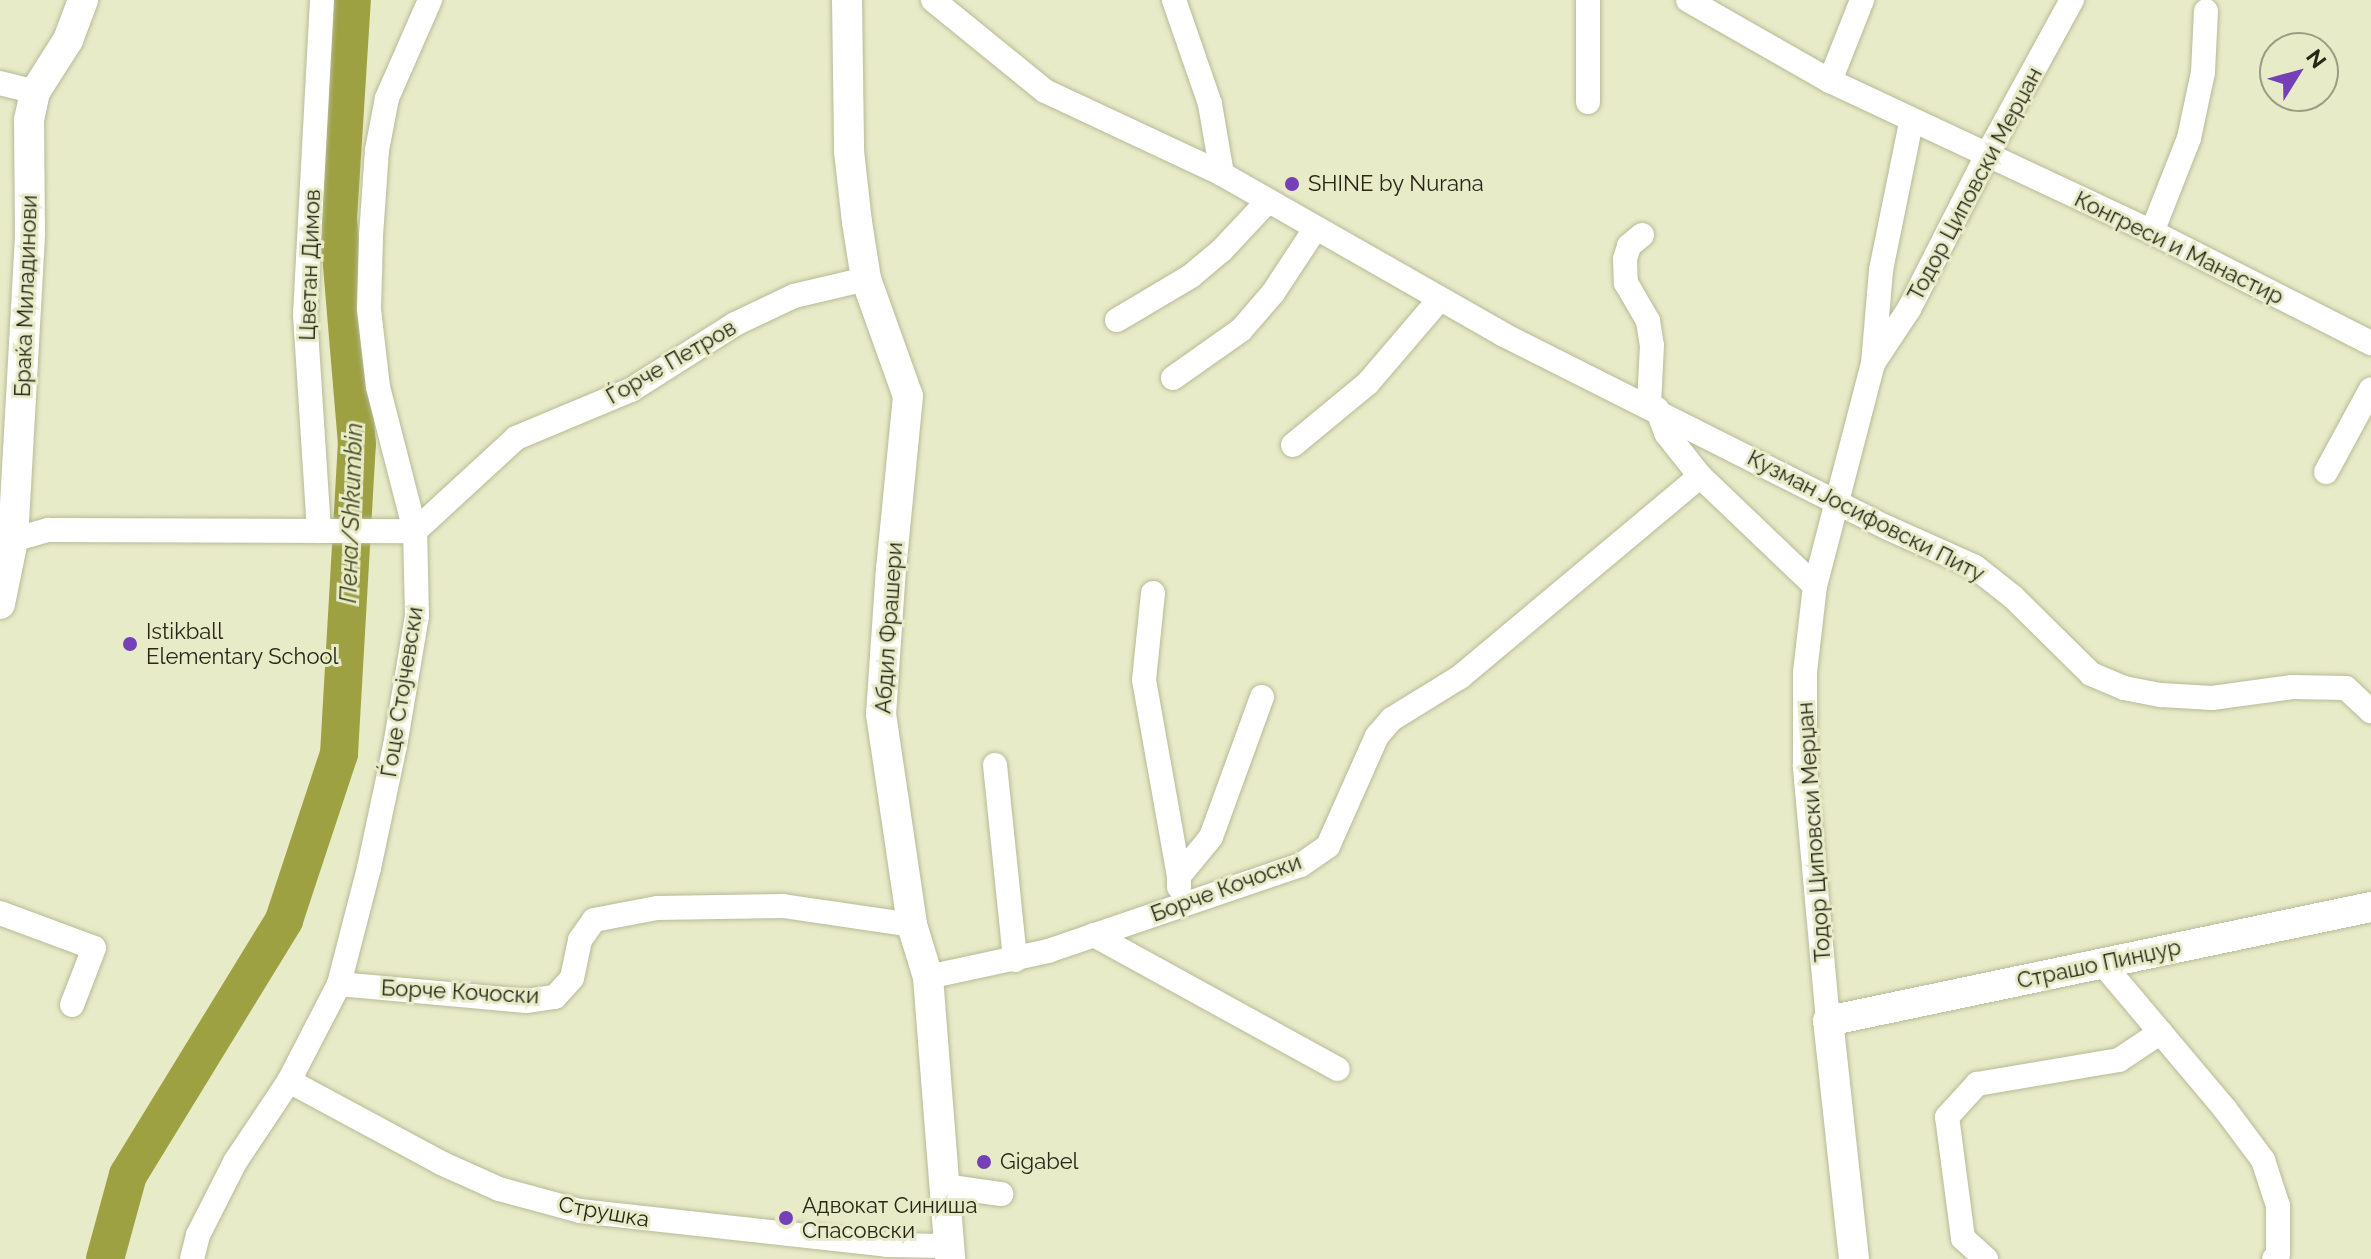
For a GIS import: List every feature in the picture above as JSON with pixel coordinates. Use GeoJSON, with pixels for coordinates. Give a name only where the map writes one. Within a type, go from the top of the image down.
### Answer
{"type":"FeatureCollection","features":[{"type":"Feature","properties":{"kind":"street","name":"Браќа Миладинови"},"geometry":{"type":"LineString","coordinates":[[0,604],[30,233],[29,120],[35,92],[68,40],[83,0]]}},
{"type":"Feature","properties":{"kind":"street","name":"Цветан Димов"},"geometry":{"type":"LineString","coordinates":[[322,0],[305,314],[329,531]]}},
{"type":"Feature","properties":{"kind":"street","name":"Ѓоце Стојчевски"},"geometry":{"type":"LineString","coordinates":[[192,1259],[198,1235],[235,1162],[289,1081],[339,984],[369,868],[398,731],[417,616],[405,531],[378,387],[369,309],[371,236],[377,150],[387,98],[430,0]]}},
{"type":"Feature","properties":{"kind":"street","name":"Абдил Фрашери"},"geometry":{"type":"LineString","coordinates":[[847,0],[849,151],[866,279],[908,396],[881,714],[912,925],[928,977],[948,1252]]}},
{"type":"Feature","properties":{"kind":"street","name":"Кузман Јосифовски Питу"},"geometry":{"type":"LineString","coordinates":[[933,0],[1045,91],[1222,174],[1504,335],[1837,499],[1888,528],[1975,567],[2013,597],[2091,674],[2124,688],[2161,695],[2212,698],[2292,687],[2346,688],[2371,682]]}},
{"type":"Feature","properties":{"kind":"street"},"geometry":{"type":"LineString","coordinates":[[1174,0],[1210,104],[1222,174]]}},
{"type":"Feature","properties":{"kind":"street"},"geometry":{"type":"LineString","coordinates":[[1588,0],[1588,102]]}},
{"type":"Feature","properties":{"kind":"street","name":"Конгреси и Манастир"},"geometry":{"type":"LineString","coordinates":[[1688,0],[1830,81],[1911,122],[2152,232],[2371,343]]}},
{"type":"Feature","properties":{"kind":"street"},"geometry":{"type":"LineString","coordinates":[[1830,81],[1862,0]]}},
{"type":"Feature","properties":{"kind":"street","name":"Тодор Циповски Мерџан"},"geometry":{"type":"LineString","coordinates":[[1873,364],[1909,309],[1987,155],[2072,0]]}},
{"type":"Feature","properties":{"kind":"street"},"geometry":{"type":"LineString","coordinates":[[2152,232],[2189,138],[2203,72],[2206,11]]}},
{"type":"Feature","properties":{"kind":"street"},"geometry":{"type":"LineString","coordinates":[[0,83],[35,92]]}},
{"type":"Feature","properties":{"kind":"street","name":"Тодор Циповски Мерџан"},"geometry":{"type":"LineString","coordinates":[[1854,1259],[1805,766],[1805,672],[1815,586],[1873,364],[1881,270],[1911,122]]}},
{"type":"Feature","properties":{"kind":"street"},"geometry":{"type":"LineString","coordinates":[[1117,320],[1191,276],[1221,251],[1267,202]]}},
{"type":"Feature","properties":{"kind":"street"},"geometry":{"type":"LineString","coordinates":[[1173,378],[1241,330],[1273,293],[1315,229]]}},
{"type":"Feature","properties":{"kind":"street"},"geometry":{"type":"LineString","coordinates":[[1642,235],[1629,246],[1625,259],[1626,283],[1648,321],[1652,345],[1653,407],[1666,433],[1700,476],[1815,586]]}},
{"type":"Feature","properties":{"kind":"street","name":"Ѓорче Петров"},"geometry":{"type":"LineString","coordinates":[[405,531],[516,438],[631,390],[735,324],[794,296],[866,279]]}},
{"type":"Feature","properties":{"kind":"street"},"geometry":{"type":"LineString","coordinates":[[1293,445],[1368,383],[1439,300]]}},
{"type":"Feature","properties":{"kind":"street"},"geometry":{"type":"LineString","coordinates":[[2326,472],[2371,389]]}},
{"type":"Feature","properties":{"kind":"street","name":"Борче Кочоски"},"geometry":{"type":"LineString","coordinates":[[928,977],[1015,960],[1301,865],[1328,846],[1377,736],[1392,719],[1460,677],[1700,476]]}},
{"type":"Feature","properties":{"kind":"street"},"geometry":{"type":"LineString","coordinates":[[7,540],[49,530],[405,531]]}},
{"type":"Feature","properties":{"kind":"street"},"geometry":{"type":"LineString","coordinates":[[1153,593],[1144,680],[1179,876],[1180,906]]}},
{"type":"Feature","properties":{"kind":"street"},"geometry":{"type":"LineString","coordinates":[[2346,688],[2371,711]]}},
{"type":"Feature","properties":{"kind":"street"},"geometry":{"type":"LineString","coordinates":[[1179,876],[1211,837],[1262,697]]}},
{"type":"Feature","properties":{"kind":"street"},"geometry":{"type":"LineString","coordinates":[[995,765],[1015,960]]}},
{"type":"Feature","properties":{"kind":"street","name":"Борче Кочоски"},"geometry":{"type":"LineString","coordinates":[[339,984],[526,1001],[555,997],[572,978],[580,940],[594,920],[657,908],[783,906],[912,925]]}},
{"type":"Feature","properties":{"kind":"street","name":"Страшо Пинџур"},"geometry":{"type":"LineString","coordinates":[[1828,1021],[2371,907]]}},
{"type":"Feature","properties":{"kind":"street"},"geometry":{"type":"LineString","coordinates":[[0,913],[94,948],[72,1005]]}},
{"type":"Feature","properties":{"kind":"street"},"geometry":{"type":"LineString","coordinates":[[1094,935],[1338,1069]]}},
{"type":"Feature","properties":{"kind":"street"},"geometry":{"type":"LineString","coordinates":[[2102,963],[2263,1160],[2278,1206],[2278,1254],[2274,1259]]}},
{"type":"Feature","properties":{"kind":"street"},"geometry":{"type":"LineString","coordinates":[[1986,1259],[1963,1238],[1947,1117],[1977,1084],[2119,1060],[2161,1032]]}},
{"type":"Feature","properties":{"kind":"street","name":"Струшка"},"geometry":{"type":"LineString","coordinates":[[289,1081],[441,1163],[499,1189],[580,1211],[948,1252]]}},
{"type":"Feature","properties":{"kind":"street"},"geometry":{"type":"LineString","coordinates":[[944,1186],[1001,1194]]}},
{"type":"Feature","properties":{"kind":"street"},"geometry":{"type":"LineString","coordinates":[[1845,1259],[1849,1229]]}},
{"type":"Feature","properties":{"kind":"waterway","name":"Пена/Shkumbin"},"geometry":{"type":"LineString","coordinates":[[105,1259],[128,1175],[284,920],[339,754],[357,444],[338,220],[352,0]]}},
{"type":"Feature","properties":{"kind":"place","name":"SHINE by Nurana"},"geometry":{"type":"Point","coordinates":[1292,184]}},
{"type":"Feature","properties":{"kind":"place","name":"Istikball Elementary School"},"geometry":{"type":"Point","coordinates":[130,644]}},
{"type":"Feature","properties":{"kind":"place","name":"Gigabel"},"geometry":{"type":"Point","coordinates":[984,1162]}},
{"type":"Feature","properties":{"kind":"place","name":"Адвокат Синиша Спасовски"},"geometry":{"type":"Point","coordinates":[786,1218]}}]}
